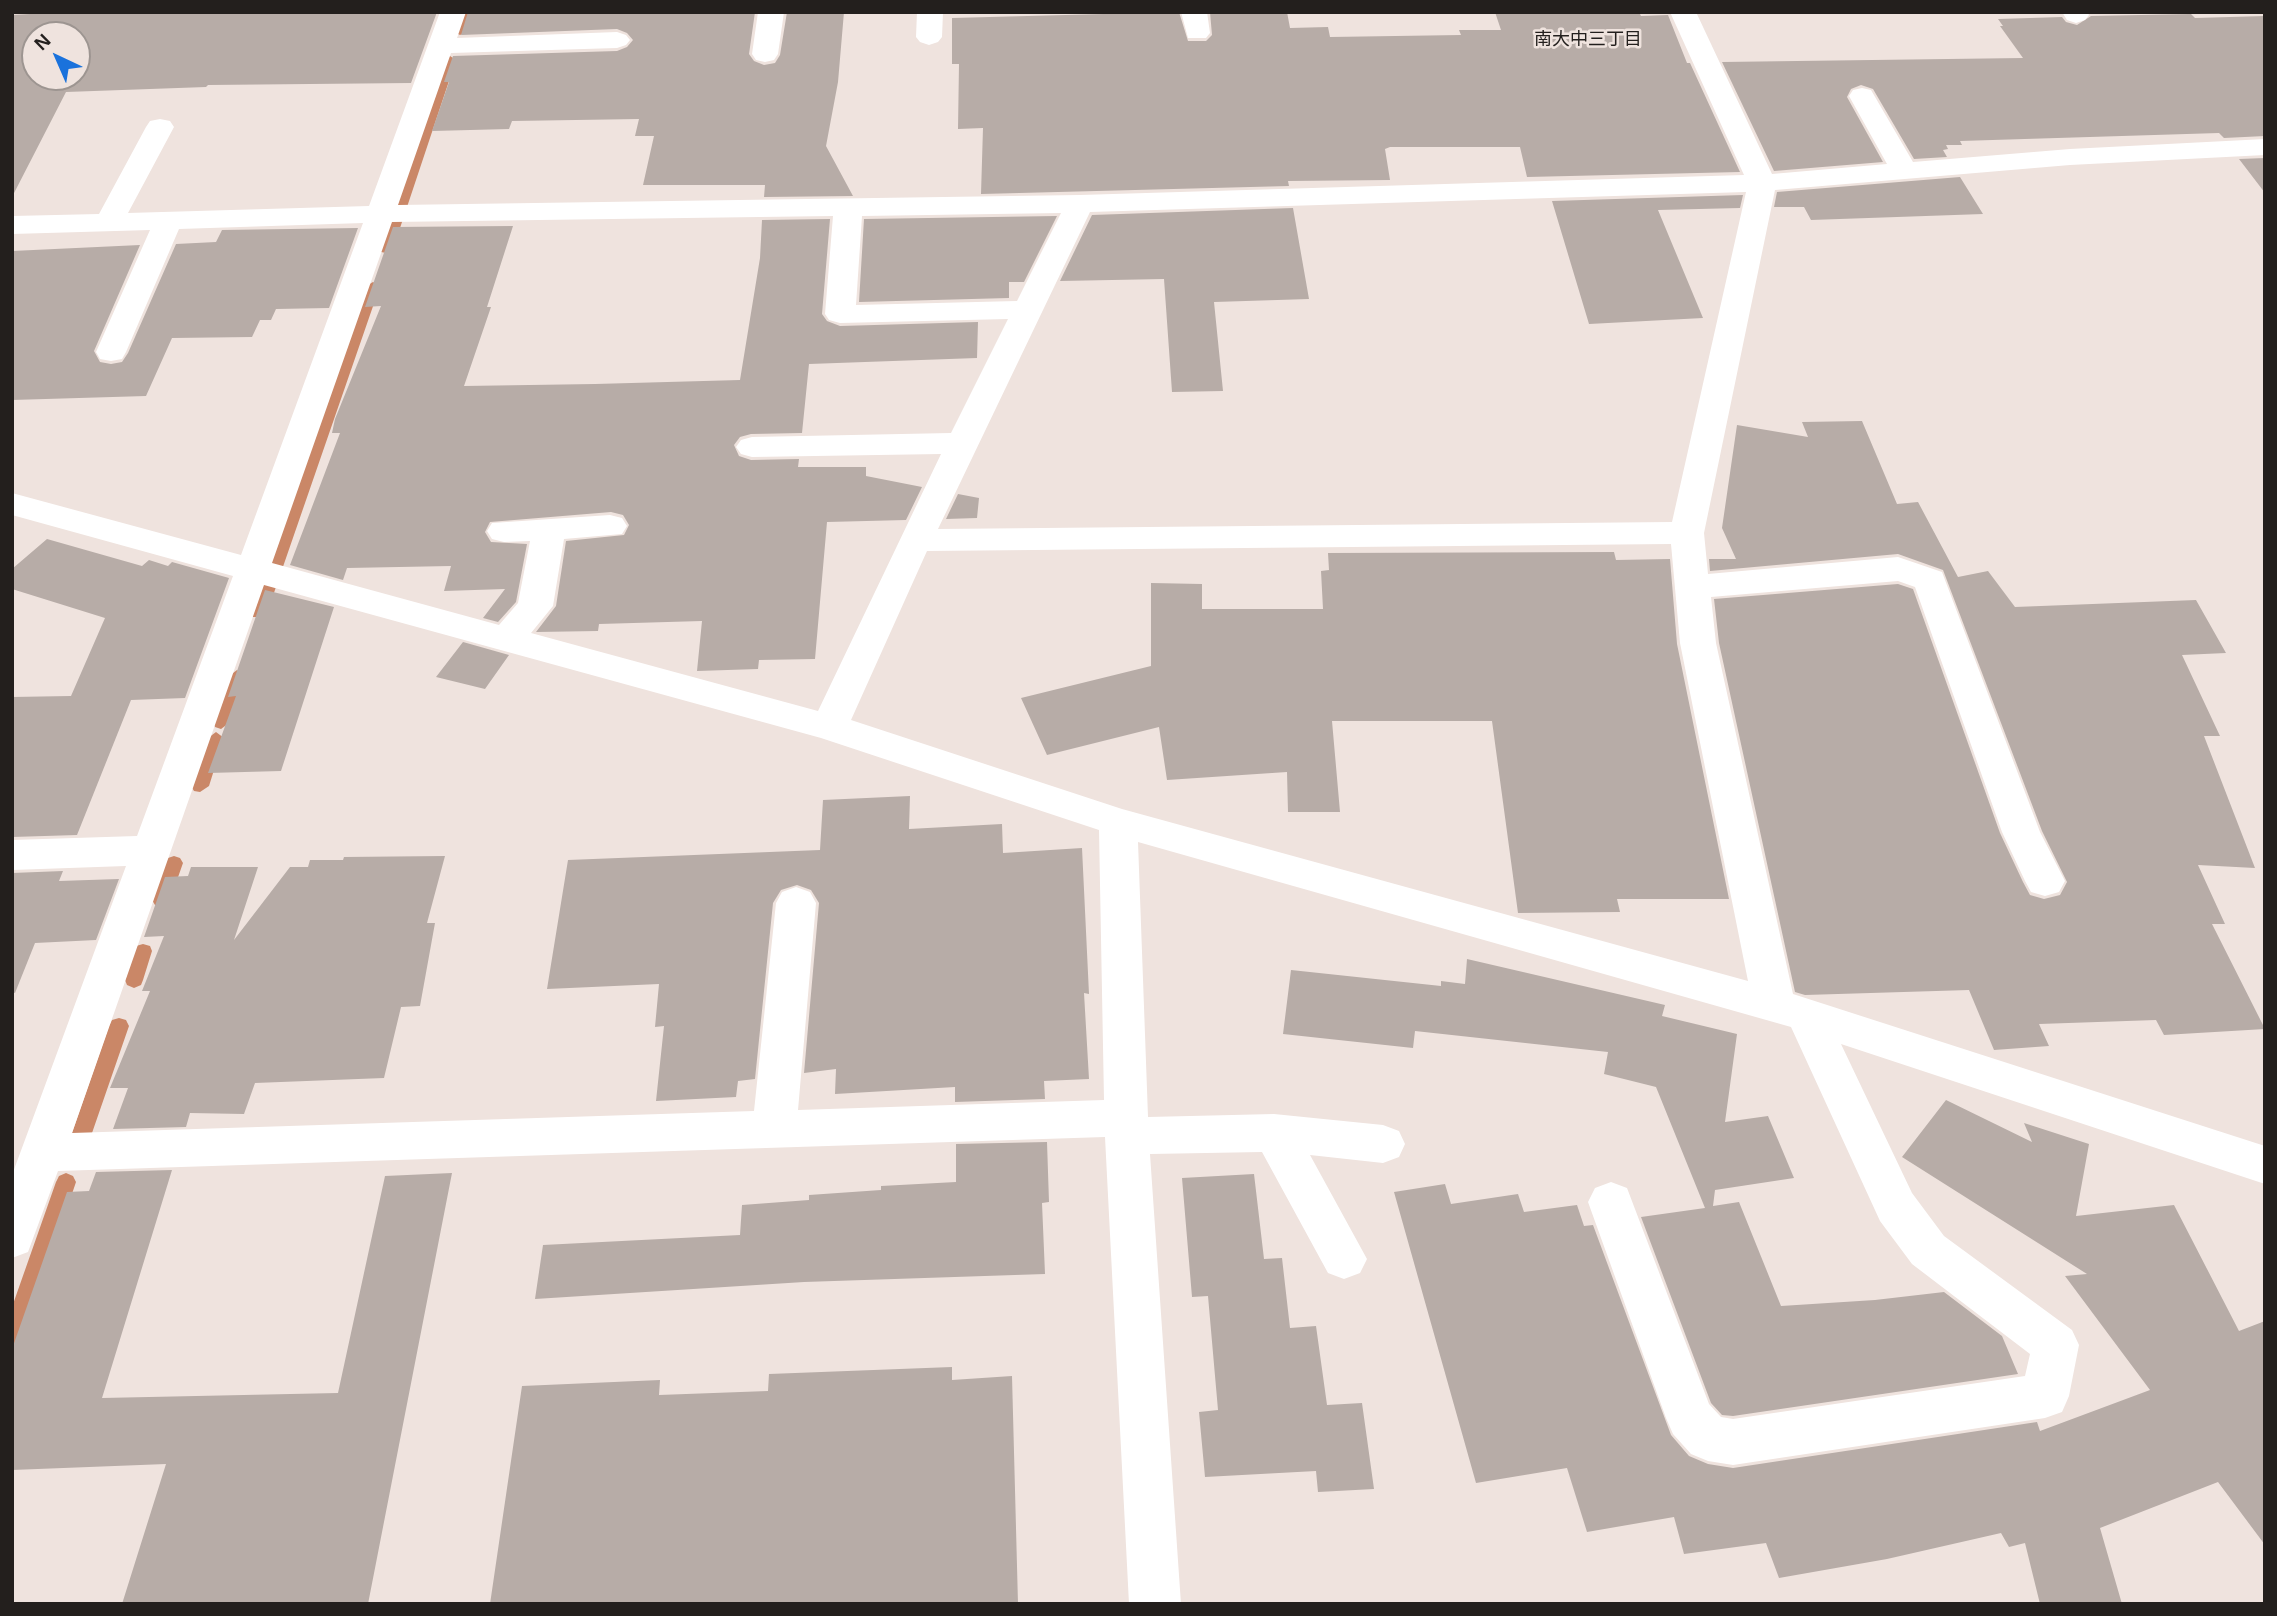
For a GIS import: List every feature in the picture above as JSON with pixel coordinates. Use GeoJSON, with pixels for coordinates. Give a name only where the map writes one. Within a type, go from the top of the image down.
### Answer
{"type":"FeatureCollection","features":[{"type":"Feature","properties":{"kind":"street"},"geometry":{"type":"LineString","coordinates":[[12,1238],[31,1163],[152,850],[453,12]]}},
{"type":"Feature","properties":{"kind":"street"},"geometry":{"type":"LineString","coordinates":[[765,54],[771,12]]}},
{"type":"Feature","properties":{"kind":"street"},"geometry":{"type":"LineString","coordinates":[[1611,1202],[1690,1418],[1708,1438],[1733,1442],[2045,1396],[2054,1345],[1928,1250],[1896,1208],[1790,1010],[1698,643],[1687,533],[1762,183],[1683,12]]}},
{"type":"Feature","properties":{"kind":"street"},"geometry":{"type":"LineString","coordinates":[[441,46],[555,32],[617,40]]}},
{"type":"Feature","properties":{"kind":"street"},"geometry":{"type":"LineString","coordinates":[[1862,96],[1905,172]]}},
{"type":"Feature","properties":{"kind":"street"},"geometry":{"type":"LineString","coordinates":[[108,223],[160,127]]}},
{"type":"Feature","properties":{"kind":"street"},"geometry":{"type":"LineString","coordinates":[[12,225],[382,214],[848,205],[1080,204],[1762,183],[2070,157],[2225,147],[2265,148]]}},
{"type":"Feature","properties":{"kind":"street"},"geometry":{"type":"LineString","coordinates":[[829,727],[915,540],[1080,204]]}},
{"type":"Feature","properties":{"kind":"street"},"geometry":{"type":"LineString","coordinates":[[848,205],[840,314],[1027,310]]}},
{"type":"Feature","properties":{"kind":"street"},"geometry":{"type":"LineString","coordinates":[[111,352],[168,221]]}},
{"type":"Feature","properties":{"kind":"street"},"geometry":{"type":"LineString","coordinates":[[752,447],[962,443]]}},
{"type":"Feature","properties":{"kind":"street"},"geometry":{"type":"LineString","coordinates":[[12,505],[829,727],[1118,822],[1790,1010],[2265,1165]]}},
{"type":"Feature","properties":{"kind":"street"},"geometry":{"type":"LineString","coordinates":[[504,531],[610,526]]}},
{"type":"Feature","properties":{"kind":"street"},"geometry":{"type":"LineString","coordinates":[[506,640],[536,606],[549,528]]}},
{"type":"Feature","properties":{"kind":"street"},"geometry":{"type":"LineString","coordinates":[[915,540],[1687,533]]}},
{"type":"Feature","properties":{"kind":"street"},"geometry":{"type":"LineString","coordinates":[[1692,587],[1898,569],[1930,580],[2021,832],[2045,881]]}},
{"type":"Feature","properties":{"kind":"street"},"geometry":{"type":"LineString","coordinates":[[1118,822],[1127,1127],[1155,1604]]}},
{"type":"Feature","properties":{"kind":"street"},"geometry":{"type":"LineString","coordinates":[[12,855],[152,850]]}},
{"type":"Feature","properties":{"kind":"street"},"geometry":{"type":"LineString","coordinates":[[774,1130],[796,903]]}},
{"type":"Feature","properties":{"kind":"street"},"geometry":{"type":"LineString","coordinates":[[31,1163],[774,1130],[1127,1127],[1274,1133],[1383,1144]]}},
{"type":"Feature","properties":{"kind":"street"},"geometry":{"type":"LineString","coordinates":[[1274,1133],[1344,1259]]}},
{"type":"Feature","properties":{"kind":"building"},"geometry":{"type":"Polygon","coordinates":[[[65,12],[437,12],[411,83],[208,85],[206,87],[66,92],[12,197],[12,15],[65,12]]]}},
{"type":"Feature","properties":{"kind":"building"},"geometry":{"type":"Polygon","coordinates":[[[468,12],[755,12],[749,54],[754,61],[764,65],[775,63],[780,55],[787,12],[844,12],[838,82],[826,146],[853,196],[764,197],[765,185],[643,185],[654,136],[635,136],[639,119],[512,121],[509,129],[432,131],[449,82],[444,82],[453,56],[617,51],[627,47],[633,40],[627,33],[617,29],[461,35],[468,12]]]}},
{"type":"Feature","properties":{"kind":"building"},"geometry":{"type":"Polygon","coordinates":[[[1179,12],[1188,41],[1206,41],[1212,35],[1210,12],[1287,12],[1290,28],[1328,27],[1330,37],[1461,35],[1459,30],[1501,30],[1495,12],[1639,12],[1641,16],[1668,15],[1687,63],[1690,63],[1740,172],[1527,177],[1520,147],[1390,147],[1385,149],[1390,180],[1288,181],[1289,186],[981,194],[983,128],[958,129],[959,64],[952,64],[952,18],[1179,12]]]}},
{"type":"Feature","properties":{"kind":"building"},"geometry":{"type":"Polygon","coordinates":[[[2191,14],[2195,18],[2265,16],[2265,136],[2224,138],[2219,133],[1960,141],[1962,145],[1946,145],[1948,149],[1943,150],[1947,157],[1914,159],[1873,89],[1861,85],[1851,89],[1847,97],[1883,162],[1774,171],[1722,62],[2023,58],[1998,19],[2062,17],[2066,22],[2077,25],[2091,16],[2191,14]]]}},
{"type":"Feature","properties":{"kind":"building"},"geometry":{"type":"Polygon","coordinates":[[[2265,158],[2265,193],[2239,159],[2265,158]]]}},
{"type":"Feature","properties":{"kind":"building"},"geometry":{"type":"Polygon","coordinates":[[[1960,177],[1983,214],[1811,220],[1804,207],[1774,207],[1777,192],[1960,177]]]}},
{"type":"Feature","properties":{"kind":"building"},"geometry":{"type":"Polygon","coordinates":[[[1743,195],[1740,208],[1658,210],[1703,318],[1589,324],[1552,201],[1743,195]]]}},
{"type":"Feature","properties":{"kind":"building"},"geometry":{"type":"Polygon","coordinates":[[[1293,208],[1309,299],[1214,302],[1223,391],[1172,392],[1164,279],[1060,281],[1092,215],[1293,208]]]}},
{"type":"Feature","properties":{"kind":"building"},"geometry":{"type":"Polygon","coordinates":[[[1057,216],[1024,282],[1009,282],[1009,298],[859,302],[864,219],[1057,216]]]}},
{"type":"Feature","properties":{"kind":"building"},"geometry":{"type":"Polygon","coordinates":[[[830,219],[822,314],[827,321],[840,326],[978,322],[977,358],[809,364],[802,433],[751,434],[740,437],[734,445],[739,456],[751,460],[799,459],[798,467],[866,467],[866,476],[922,487],[906,520],[827,522],[815,659],[759,660],[758,669],[697,671],[702,621],[599,624],[598,631],[536,632],[556,606],[566,541],[624,535],[629,525],[623,515],[611,512],[490,522],[485,532],[491,542],[527,544],[516,602],[498,622],[483,618],[505,589],[444,591],[451,566],[347,568],[343,580],[290,565],[340,433],[332,433],[335,419],[381,306],[365,307],[393,227],[513,226],[487,307],[491,307],[464,386],[595,384],[740,380],[760,258],[762,220],[830,219]]]}},
{"type":"Feature","properties":{"kind":"building"},"geometry":{"type":"Polygon","coordinates":[[[358,228],[329,308],[276,309],[271,320],[260,320],[252,337],[172,338],[146,396],[12,400],[12,251],[140,245],[94,351],[100,362],[111,364],[122,362],[128,353],[176,244],[216,242],[222,230],[358,228]]]}},
{"type":"Feature","properties":{"kind":"building"},"geometry":{"type":"Polygon","coordinates":[[[1862,421],[1897,504],[1918,502],[1958,577],[1988,571],[2015,607],[2196,600],[2226,653],[2182,655],[2220,736],[2204,736],[2255,868],[2198,865],[2225,924],[2212,924],[2265,1029],[2164,1035],[2156,1020],[2039,1024],[2049,1046],[1994,1050],[1969,990],[1805,995],[1795,992],[1719,643],[1714,599],[1898,584],[1913,589],[2000,833],[2023,882],[2030,895],[2044,899],[2060,895],[2067,882],[2042,831],[1943,570],[1898,554],[1710,571],[1709,559],[1736,559],[1722,528],[1737,425],[1808,437],[1802,422],[1862,421]]]}},
{"type":"Feature","properties":{"kind":"building"},"geometry":{"type":"Polygon","coordinates":[[[958,494],[979,498],[977,518],[946,519],[958,494]]]}},
{"type":"Feature","properties":{"kind":"building"},"geometry":{"type":"Polygon","coordinates":[[[47,539],[142,566],[149,560],[168,566],[172,562],[229,578],[185,698],[131,700],[77,835],[12,837],[12,697],[71,696],[105,618],[12,589],[12,569],[47,539]]]}},
{"type":"Feature","properties":{"kind":"building"},"geometry":{"type":"Polygon","coordinates":[[[1614,552],[1616,560],[1670,559],[1677,644],[1729,899],[1617,899],[1620,912],[1518,913],[1492,721],[1332,721],[1340,812],[1288,812],[1287,772],[1167,780],[1159,727],[1047,755],[1021,698],[1151,666],[1151,583],[1202,584],[1202,609],[1323,609],[1321,571],[1329,570],[1328,553],[1614,552]]]}},
{"type":"Feature","properties":{"kind":"building"},"geometry":{"type":"Polygon","coordinates":[[[265,590],[334,607],[281,771],[208,773],[236,696],[228,697],[265,590]]]}},
{"type":"Feature","properties":{"kind":"building"},"geometry":{"type":"Polygon","coordinates":[[[463,642],[509,655],[485,689],[436,677],[463,642]]]}},
{"type":"Feature","properties":{"kind":"building"},"geometry":{"type":"Polygon","coordinates":[[[910,796],[909,829],[1002,824],[1003,853],[1082,848],[1089,994],[1084,993],[1089,1079],[1044,1081],[1045,1099],[955,1102],[955,1087],[835,1094],[836,1069],[804,1073],[819,903],[811,890],[797,885],[781,890],[773,903],[755,1079],[738,1081],[736,1097],[656,1101],[664,1026],[655,1027],[659,984],[547,989],[568,860],[820,850],[823,800],[910,796]]]}},
{"type":"Feature","properties":{"kind":"building"},"geometry":{"type":"Polygon","coordinates":[[[445,856],[427,923],[435,923],[420,1006],[401,1007],[384,1078],[255,1083],[244,1114],[190,1113],[186,1127],[113,1129],[128,1088],[110,1088],[150,991],[142,991],[164,936],[144,937],[165,877],[188,876],[191,867],[258,867],[234,940],[290,867],[308,867],[310,860],[343,860],[344,857],[445,856]]]}},
{"type":"Feature","properties":{"kind":"building"},"geometry":{"type":"Polygon","coordinates":[[[63,871],[59,881],[119,879],[96,940],[35,943],[15,993],[12,992],[12,873],[63,871]]]}},
{"type":"Feature","properties":{"kind":"building"},"geometry":{"type":"Polygon","coordinates":[[[1467,959],[1665,1005],[1662,1016],[1737,1034],[1725,1122],[1768,1116],[1794,1178],[1715,1190],[1713,1206],[1739,1202],[1781,1306],[1944,1292],[2002,1336],[2018,1374],[1733,1416],[1722,1415],[1711,1403],[1641,1217],[1705,1208],[1656,1087],[1604,1074],[1608,1052],[1415,1031],[1413,1048],[1283,1034],[1291,970],[1441,986],[1441,981],[1465,984],[1467,959]]]}},
{"type":"Feature","properties":{"kind":"building"},"geometry":{"type":"Polygon","coordinates":[[[1946,1100],[2032,1142],[2024,1123],[2089,1144],[2076,1216],[2174,1205],[2239,1331],[2265,1321],[2265,1545],[2218,1482],[2100,1528],[2122,1604],[2040,1604],[2025,1543],[2009,1547],[2001,1533],[1887,1559],[1779,1578],[1766,1543],[1684,1554],[1674,1517],[1587,1532],[1567,1468],[1476,1483],[1394,1192],[1445,1184],[1451,1204],[1518,1194],[1524,1212],[1577,1205],[1584,1226],[1593,1225],[1671,1435],[1689,1456],[1708,1464],[1733,1468],[2037,1422],[2040,1431],[2150,1390],[2065,1276],[2087,1274],[1902,1157],[1946,1100]]]}},
{"type":"Feature","properties":{"kind":"building"},"geometry":{"type":"Polygon","coordinates":[[[1047,1142],[1049,1202],[1042,1203],[1045,1274],[804,1282],[535,1299],[543,1245],[740,1235],[742,1205],[809,1200],[809,1195],[881,1190],[881,1186],[956,1182],[956,1144],[1047,1142]]]}},
{"type":"Feature","properties":{"kind":"building"},"geometry":{"type":"Polygon","coordinates":[[[172,1170],[102,1398],[338,1393],[385,1176],[452,1173],[368,1604],[122,1604],[166,1464],[12,1470],[12,1349],[67,1192],[89,1191],[96,1172],[172,1170]]]}},
{"type":"Feature","properties":{"kind":"building"},"geometry":{"type":"Polygon","coordinates":[[[1254,1174],[1264,1259],[1282,1258],[1290,1328],[1316,1326],[1327,1405],[1362,1403],[1374,1489],[1318,1492],[1316,1471],[1205,1477],[1199,1412],[1218,1410],[1208,1296],[1192,1297],[1182,1178],[1254,1174]]]}},
{"type":"Feature","properties":{"kind":"building"},"geometry":{"type":"Polygon","coordinates":[[[952,1367],[952,1380],[1012,1376],[1018,1604],[490,1604],[522,1386],[660,1380],[659,1395],[768,1391],[769,1374],[952,1367]]]}},
{"type":"Feature","properties":{"kind":"waterway"},"geometry":{"type":"LineString","coordinates":[[460,32],[467,12]]}},
{"type":"Feature","properties":{"kind":"waterway"},"geometry":{"type":"LineString","coordinates":[[386,249],[450,60]]}},
{"type":"Feature","properties":{"kind":"waterway"},"geometry":{"type":"LineString","coordinates":[[259,613],[373,286]]}},
{"type":"Feature","properties":{"kind":"waterway"},"geometry":{"type":"LineString","coordinates":[[221,723],[237,676]]}},
{"type":"Feature","properties":{"kind":"waterway"},"geometry":{"type":"LineString","coordinates":[[200,786],[216,738]]}},
{"type":"Feature","properties":{"kind":"waterway"},"geometry":{"type":"LineString","coordinates":[[161,900],[174,863]]}},
{"type":"Feature","properties":{"kind":"waterway"},"geometry":{"type":"LineString","coordinates":[[134,980],[143,951]]}},
{"type":"Feature","properties":{"kind":"waterway"},"geometry":{"type":"LineString","coordinates":[[82,1133],[119,1026]]}},
{"type":"Feature","properties":{"kind":"waterway"},"geometry":{"type":"LineString","coordinates":[[12,1339],[66,1182]]}},
{"type":"Feature","properties":{"kind":"district","name":"南大中三丁目"},"geometry":{"type":"Point","coordinates":[1588,40]}}]}
